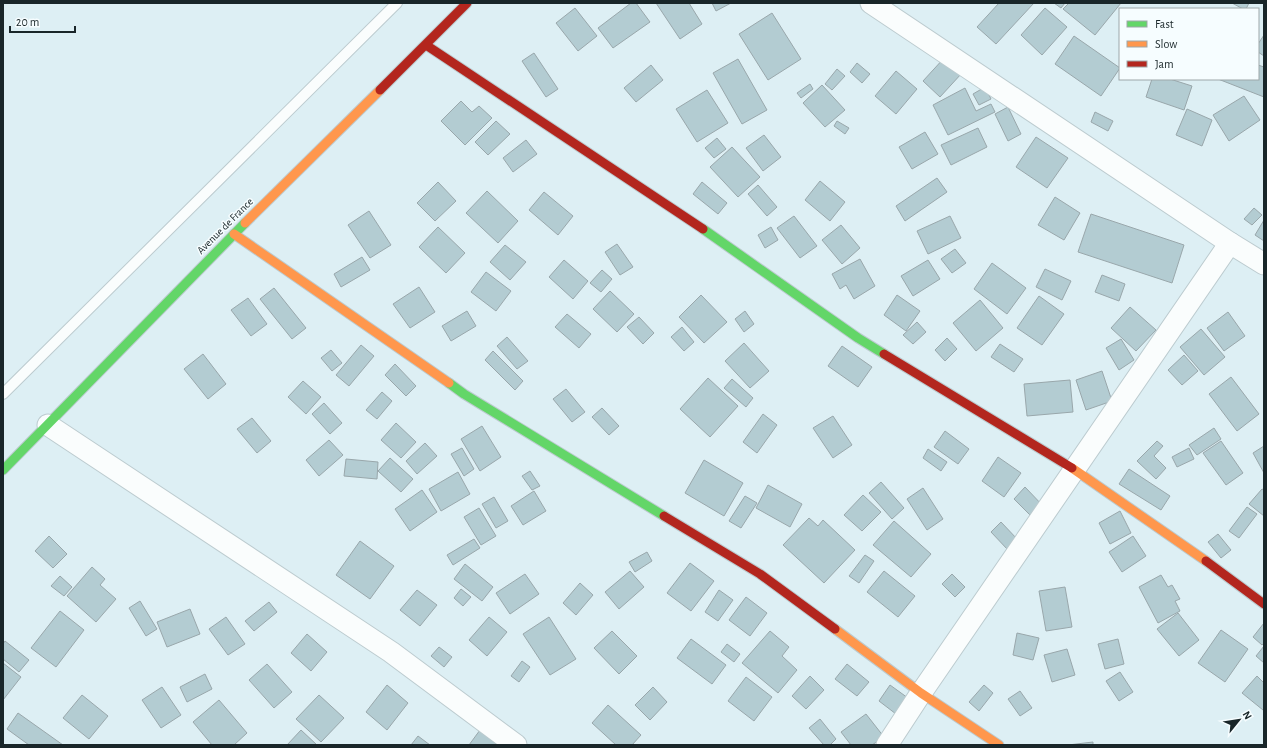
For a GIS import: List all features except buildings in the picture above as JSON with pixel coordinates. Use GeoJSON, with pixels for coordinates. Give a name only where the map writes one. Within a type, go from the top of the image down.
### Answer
{"type":"FeatureCollection","features":[{"type":"Feature","properties":{"kind":"street","name":"Avenue de France"},"geometry":{"type":"LineString","coordinates":[[3,470],[234,234],[467,3]]}},
{"type":"Feature","properties":{"kind":"street"},"geometry":{"type":"LineString","coordinates":[[871,3],[1230,243],[1264,264]]}},
{"type":"Feature","properties":{"kind":"street"},"geometry":{"type":"LineString","coordinates":[[426,45],[725,243],[858,338],[1075,470],[1199,556],[1264,604]]}},
{"type":"Feature","properties":{"kind":"street"},"geometry":{"type":"LineString","coordinates":[[234,234],[464,394],[760,574],[921,693],[999,745]]}},
{"type":"Feature","properties":{"kind":"street"},"geometry":{"type":"LineString","coordinates":[[887,745],[921,693],[1230,243]]}},
{"type":"Feature","properties":{"kind":"street"},"geometry":{"type":"LineString","coordinates":[[48,425],[391,652],[516,745]]}},
{"type":"Feature","properties":{"kind":"lane"},"geometry":{"type":"LineString","coordinates":[[3,394],[398,3]]}},
{"type":"Feature","properties":{"kind":"traffic: fast"},"geometry":{"type":"LineString","coordinates":[[3,470],[245,223]]}},
{"type":"Feature","properties":{"kind":"traffic: fast"},"geometry":{"type":"LineString","coordinates":[[703,229],[858,338],[884,354]]}},
{"type":"Feature","properties":{"kind":"traffic: fast"},"geometry":{"type":"LineString","coordinates":[[449,383],[464,394],[664,516]]}},
{"type":"Feature","properties":{"kind":"traffic: slow"},"geometry":{"type":"LineString","coordinates":[[245,223],[380,90]]}},
{"type":"Feature","properties":{"kind":"traffic: slow"},"geometry":{"type":"LineString","coordinates":[[234,234],[449,383]]}},
{"type":"Feature","properties":{"kind":"traffic: slow"},"geometry":{"type":"LineString","coordinates":[[1072,468],[1206,561]]}},
{"type":"Feature","properties":{"kind":"traffic: slow"},"geometry":{"type":"LineString","coordinates":[[835,629],[921,693],[999,745]]}},
{"type":"Feature","properties":{"kind":"traffic: jam"},"geometry":{"type":"LineString","coordinates":[[380,90],[467,3]]}},
{"type":"Feature","properties":{"kind":"traffic: jam"},"geometry":{"type":"LineString","coordinates":[[426,45],[703,229]]}},
{"type":"Feature","properties":{"kind":"traffic: jam"},"geometry":{"type":"LineString","coordinates":[[884,354],[1072,468]]}},
{"type":"Feature","properties":{"kind":"traffic: jam"},"geometry":{"type":"LineString","coordinates":[[664,516],[760,574],[835,629]]}},
{"type":"Feature","properties":{"kind":"traffic: jam"},"geometry":{"type":"LineString","coordinates":[[1206,561],[1264,604]]}}]}
